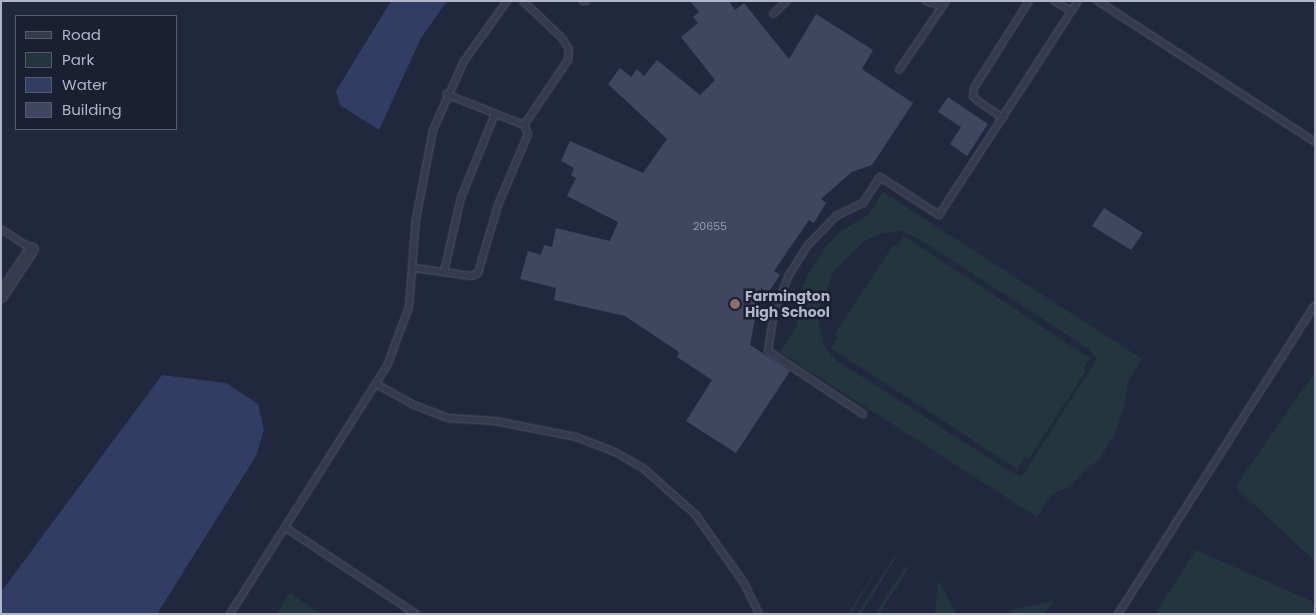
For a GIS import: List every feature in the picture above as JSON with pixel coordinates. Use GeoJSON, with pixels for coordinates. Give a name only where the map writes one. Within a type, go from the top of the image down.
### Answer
{"type":"FeatureCollection","features":[{"type":"Feature","properties":{"kind":"street"},"geometry":{"type":"LineString","coordinates":[[1,296],[32,249]]}},
{"type":"Feature","properties":{"kind":"lane"},"geometry":{"type":"LineString","coordinates":[[230,614],[378,385],[400,336],[409,307],[422,176],[433,130],[446,94],[479,38],[507,1]]}},
{"type":"Feature","properties":{"kind":"lane"},"geometry":{"type":"LineString","coordinates":[[523,1],[562,38],[569,49],[568,60],[524,126]]}},
{"type":"Feature","properties":{"kind":"lane"},"geometry":{"type":"LineString","coordinates":[[772,14],[787,1]]}},
{"type":"Feature","properties":{"kind":"lane"},"geometry":{"type":"LineString","coordinates":[[926,1],[938,5],[945,1]]}},
{"type":"Feature","properties":{"kind":"lane"},"geometry":{"type":"LineString","coordinates":[[899,70],[945,1]]}},
{"type":"Feature","properties":{"kind":"lane"},"geometry":{"type":"LineString","coordinates":[[1002,118],[973,96],[974,88],[1030,1]]}},
{"type":"Feature","properties":{"kind":"lane"},"geometry":{"type":"LineString","coordinates":[[1054,1],[1071,11]]}},
{"type":"Feature","properties":{"kind":"lane"},"geometry":{"type":"LineString","coordinates":[[864,414],[768,351],[774,312],[789,275],[814,239],[836,216],[863,203],[880,177],[939,215],[1078,1]]}},
{"type":"Feature","properties":{"kind":"lane"},"geometry":{"type":"LineString","coordinates":[[1098,1],[1315,142]]}},
{"type":"Feature","properties":{"kind":"lane"},"geometry":{"type":"LineString","coordinates":[[414,268],[471,276],[482,268],[498,205],[528,134],[524,126],[446,94]]}},
{"type":"Feature","properties":{"kind":"lane"},"geometry":{"type":"LineString","coordinates":[[444,272],[461,198],[495,114]]}},
{"type":"Feature","properties":{"kind":"lane"},"geometry":{"type":"LineString","coordinates":[[1,229],[32,249]]}},
{"type":"Feature","properties":{"kind":"lane"},"geometry":{"type":"LineString","coordinates":[[1118,614],[1315,305]]}},
{"type":"Feature","properties":{"kind":"lane"},"geometry":{"type":"LineString","coordinates":[[378,385],[414,405],[448,418],[505,422],[576,438],[615,452],[643,468],[695,514],[744,583],[759,614]]}},
{"type":"Feature","properties":{"kind":"lane"},"geometry":{"type":"LineString","coordinates":[[286,528],[416,614]]}},
{"type":"Feature","properties":{"kind":"green space"},"geometry":{"type":"Polygon","coordinates":[[[883,192],[1142,359],[1128,381],[1125,403],[1115,434],[1100,458],[1067,488],[1052,494],[1037,517],[780,352],[797,326],[799,301],[806,278],[824,250],[838,233],[869,214],[883,192]],[[900,231],[882,233],[863,242],[834,271],[817,313],[824,346],[836,360],[1009,471],[1022,476],[1097,359],[1089,349],[916,237],[900,231]]]}},
{"type":"Feature","properties":{"kind":"green space"},"geometry":{"type":"Polygon","coordinates":[[[904,236],[1090,358],[1083,368],[1086,371],[1028,460],[1025,458],[1017,469],[831,348],[838,337],[835,334],[893,245],[897,247],[904,236]]]}},
{"type":"Feature","properties":{"kind":"green space"},"geometry":{"type":"Polygon","coordinates":[[[1315,372],[1315,561],[1235,487],[1315,372]]]}},
{"type":"Feature","properties":{"kind":"green space"},"geometry":{"type":"Polygon","coordinates":[[[1196,550],[1311,601],[1315,604],[1315,614],[1155,614],[1196,550]]]}},
{"type":"Feature","properties":{"kind":"green space"},"geometry":{"type":"Polygon","coordinates":[[[887,552],[851,614],[848,614],[887,552]]]}},
{"type":"Feature","properties":{"kind":"green space"},"geometry":{"type":"Polygon","coordinates":[[[894,557],[896,558],[861,614],[857,614],[894,557]]]}},
{"type":"Feature","properties":{"kind":"green space"},"geometry":{"type":"Polygon","coordinates":[[[906,566],[909,568],[879,614],[875,614],[906,566]]]}},
{"type":"Feature","properties":{"kind":"green space"},"geometry":{"type":"Polygon","coordinates":[[[938,580],[957,614],[935,614],[938,580]]]}},
{"type":"Feature","properties":{"kind":"green space"},"geometry":{"type":"Polygon","coordinates":[[[290,593],[321,614],[276,614],[290,593]]]}},
{"type":"Feature","properties":{"kind":"green space"},"geometry":{"type":"Polygon","coordinates":[[[1054,601],[1043,614],[1011,614],[1011,610],[1054,601]]]}},
{"type":"Feature","properties":{"kind":"water"},"geometry":{"type":"Polygon","coordinates":[[[391,1],[447,1],[421,38],[379,130],[340,105],[336,91],[391,1]]]}},
{"type":"Feature","properties":{"kind":"water"},"geometry":{"type":"Polygon","coordinates":[[[162,375],[226,383],[258,404],[264,430],[256,456],[157,614],[1,614],[1,592],[162,375]]]}},
{"type":"Feature","properties":{"kind":"building","name":"Farmington High School"},"geometry":{"type":"Polygon","coordinates":[[[690,1],[729,1],[735,10],[744,3],[789,59],[816,14],[873,50],[862,69],[913,103],[872,165],[852,172],[821,199],[826,203],[814,223],[809,220],[774,271],[780,275],[768,293],[761,288],[750,345],[790,371],[736,453],[686,421],[712,380],[677,357],[679,352],[625,316],[554,300],[556,288],[520,279],[528,251],[541,255],[544,245],[552,247],[556,228],[610,241],[618,222],[567,196],[576,178],[571,175],[574,168],[561,161],[570,141],[643,173],[667,139],[608,84],[620,68],[631,77],[637,69],[644,76],[657,60],[700,95],[715,80],[681,37],[698,23],[693,17],[699,12],[690,1]]]}},
{"type":"Feature","properties":{"kind":"building"},"geometry":{"type":"Polygon","coordinates":[[[948,97],[988,124],[967,156],[950,144],[961,127],[938,112],[948,97]]]}},
{"type":"Feature","properties":{"kind":"building"},"geometry":{"type":"Polygon","coordinates":[[[1104,208],[1143,233],[1131,250],[1092,226],[1104,208]]]}},
{"type":"Feature","properties":{"kind":"place","name":"Farmington High School"},"geometry":{"type":"Point","coordinates":[735,304]}}]}
